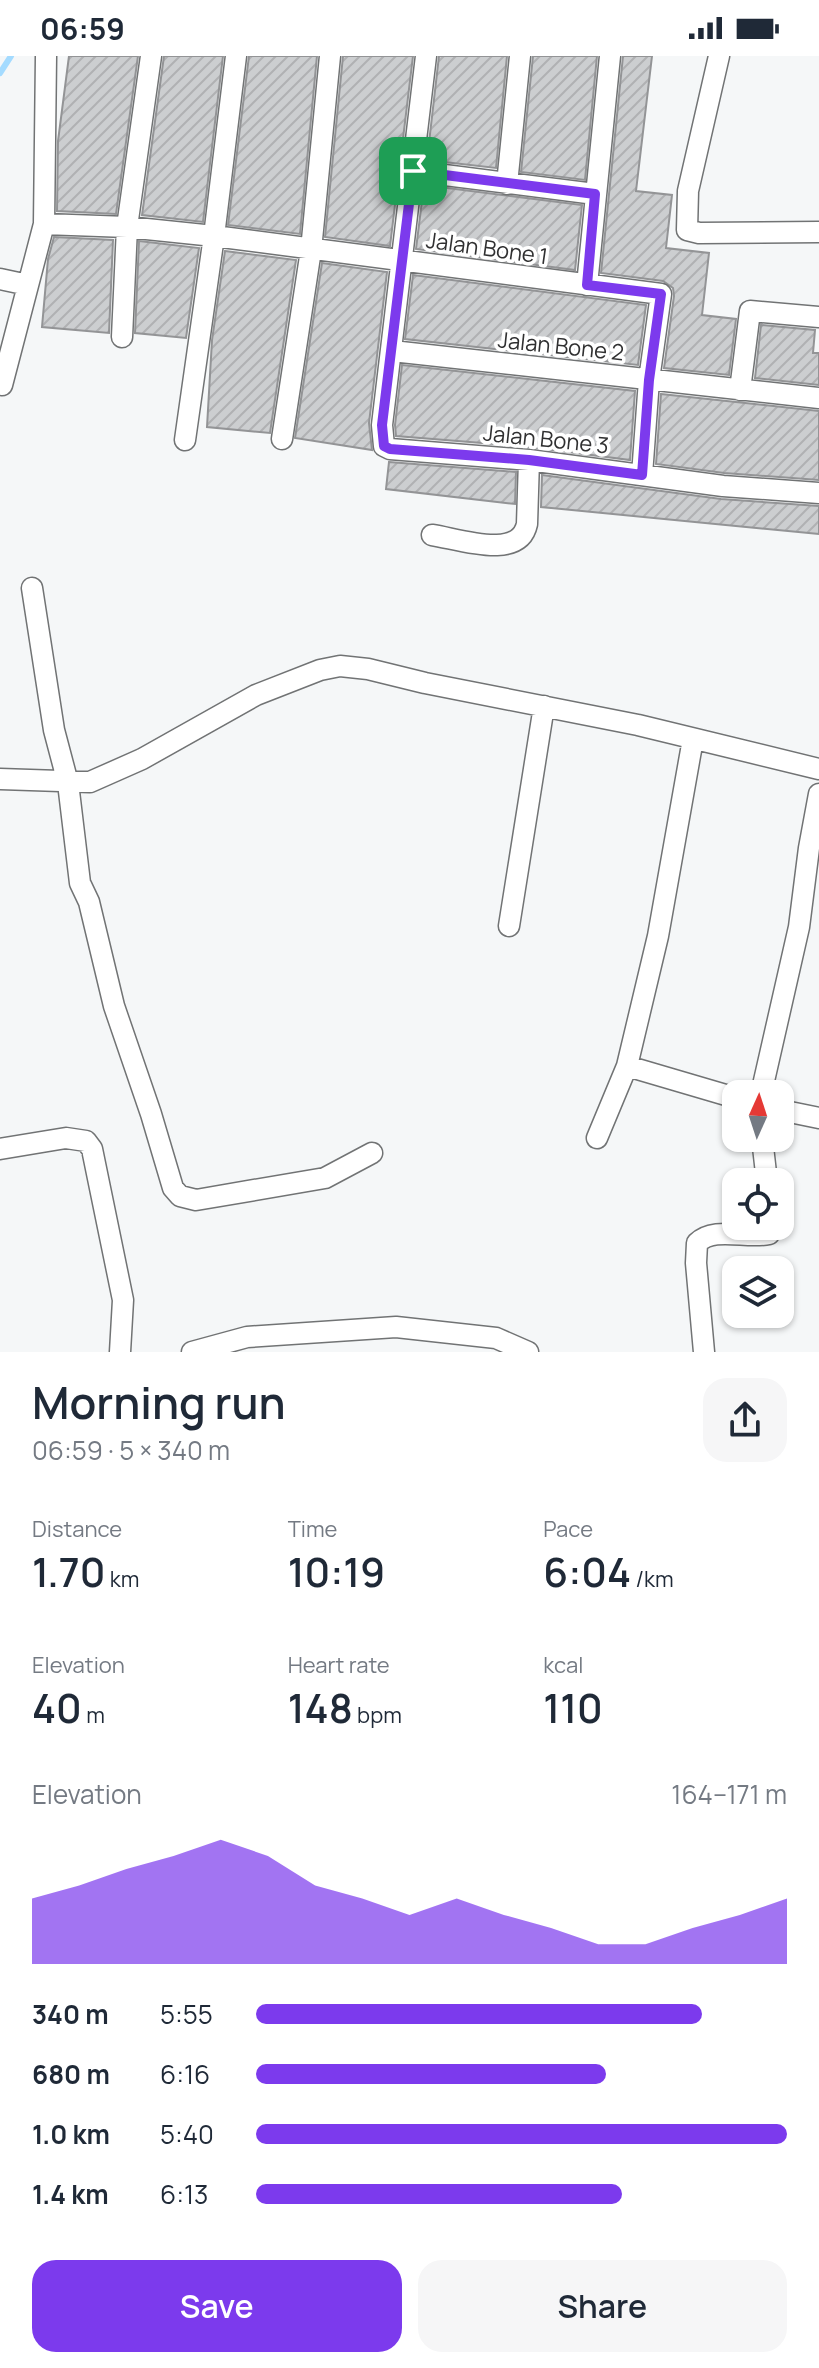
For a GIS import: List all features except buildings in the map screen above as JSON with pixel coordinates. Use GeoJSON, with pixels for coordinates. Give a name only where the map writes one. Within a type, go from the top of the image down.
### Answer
{"type":"FeatureCollection","features":[{"type":"Feature","properties":{"kind":"street"},"geometry":{"type":"LineString","coordinates":[[2,385],[44,224],[46,56]]}},
{"type":"Feature","properties":{"kind":"street"},"geometry":{"type":"LineString","coordinates":[[122,337],[127,227],[151,56]]}},
{"type":"Feature","properties":{"kind":"street"},"geometry":{"type":"LineString","coordinates":[[185,440],[236,56]]}},
{"type":"Feature","properties":{"kind":"street"},"geometry":{"type":"LineString","coordinates":[[282,439],[311,250],[330,56]]}},
{"type":"Feature","properties":{"kind":"street"},"geometry":{"type":"LineString","coordinates":[[392,351],[426,56]]}},
{"type":"Feature","properties":{"kind":"street"},"geometry":{"type":"LineString","coordinates":[[507,184],[520,56]]}},
{"type":"Feature","properties":{"kind":"street"},"geometry":{"type":"LineString","coordinates":[[587,285],[610,56]]}},
{"type":"Feature","properties":{"kind":"street"},"geometry":{"type":"LineString","coordinates":[[719,56],[688,191],[687,230],[699,233],[819,232]]}},
{"type":"Feature","properties":{"kind":"street"},"geometry":{"type":"LineString","coordinates":[[413,171],[595,194]]}},
{"type":"Feature","properties":{"kind":"street","name":"Jalan Bone 1"},"geometry":{"type":"LineString","coordinates":[[44,224],[127,227],[214,236],[661,294],[649,380]]}},
{"type":"Feature","properties":{"kind":"street"},"geometry":{"type":"LineString","coordinates":[[0,279],[28,285]]}},
{"type":"Feature","properties":{"kind":"street"},"geometry":{"type":"LineString","coordinates":[[740,390],[750,311],[819,317]]}},
{"type":"Feature","properties":{"kind":"street","name":"Jalan Bone 2"},"geometry":{"type":"LineString","coordinates":[[392,351],[819,398]]}},
{"type":"Feature","properties":{"kind":"street","name":"Jalan Bone 3"},"geometry":{"type":"LineString","coordinates":[[392,351],[382,425],[384,446],[390,449],[529,460],[723,486],[819,493]]}},
{"type":"Feature","properties":{"kind":"street"},"geometry":{"type":"LineString","coordinates":[[642,475],[649,380]]}},
{"type":"Feature","properties":{"kind":"street"},"geometry":{"type":"LineString","coordinates":[[432,535],[504,547],[516,542],[525,532],[527,524],[529,460]]}},
{"type":"Feature","properties":{"kind":"street"},"geometry":{"type":"LineString","coordinates":[[32,588],[54,730],[68,783],[80,883],[89,902],[114,1006],[173,1188],[180,1196],[196,1200],[325,1178],[372,1153]]}},
{"type":"Feature","properties":{"kind":"street"},"geometry":{"type":"LineString","coordinates":[[0,779],[90,782],[109,775],[256,695],[320,670],[340,666],[368,669],[544,706],[819,769]]}},
{"type":"Feature","properties":{"kind":"street"},"geometry":{"type":"LineString","coordinates":[[509,926],[544,706]]}},
{"type":"Feature","properties":{"kind":"street"},"geometry":{"type":"LineString","coordinates":[[597,1138],[627,1066],[658,936],[693,739]]}},
{"type":"Feature","properties":{"kind":"street"},"geometry":{"type":"LineString","coordinates":[[764,1080],[799,927],[819,794]]}},
{"type":"Feature","properties":{"kind":"street"},"geometry":{"type":"LineString","coordinates":[[627,1066],[722,1094]]}},
{"type":"Feature","properties":{"kind":"street"},"geometry":{"type":"LineString","coordinates":[[794,1113],[819,1118]]}},
{"type":"Feature","properties":{"kind":"street"},"geometry":{"type":"LineString","coordinates":[[0,1149],[66,1138],[86,1141],[92,1149],[123,1300],[120,1352]]}},
{"type":"Feature","properties":{"kind":"street"},"geometry":{"type":"LineString","coordinates":[[704,1352],[697,1243],[704,1236],[722,1234]]}},
{"type":"Feature","properties":{"kind":"street"},"geometry":{"type":"LineString","coordinates":[[192,1352],[247,1337],[396,1327],[496,1338],[528,1352]]}},
{"type":"Feature","properties":{"kind":"waterway"},"geometry":{"type":"LineString","coordinates":[[0,73],[11,56]]}},
{"type":"Feature","properties":{"kind":"route"},"geometry":{"type":"LineString","coordinates":[[413,171],[595,194],[587,285],[661,294],[649,380],[642,475],[384,446],[382,425],[413,171]]}}]}
